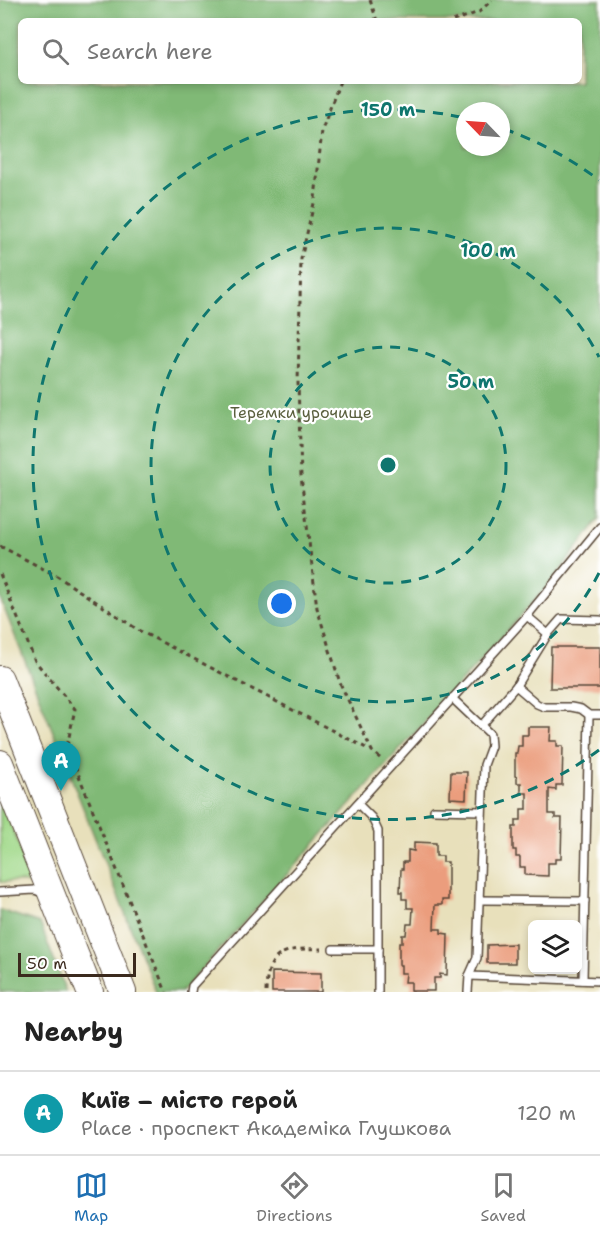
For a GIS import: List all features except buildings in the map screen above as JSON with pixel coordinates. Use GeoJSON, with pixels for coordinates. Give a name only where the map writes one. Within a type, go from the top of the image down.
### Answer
{"type":"FeatureCollection","features":[{"type":"Feature","properties":{"kind":"highway"},"geometry":{"type":"LineString","coordinates":[[0,679],[123,992]]}},
{"type":"Feature","properties":{"kind":"highway"},"geometry":{"type":"LineString","coordinates":[[0,763],[90,992]]}},
{"type":"Feature","properties":{"kind":"lane"},"geometry":{"type":"LineString","coordinates":[[190,992],[192,986],[527,616],[599,532]]}},
{"type":"Feature","properties":{"kind":"lane"},"geometry":{"type":"LineString","coordinates":[[527,616],[548,634]]}},
{"type":"Feature","properties":{"kind":"lane"},"geometry":{"type":"LineString","coordinates":[[480,726],[516,686],[548,634],[561,619],[600,620]]}},
{"type":"Feature","properties":{"kind":"lane"},"geometry":{"type":"LineString","coordinates":[[516,686],[537,704],[544,707],[571,707],[581,709],[589,715],[600,715]]}},
{"type":"Feature","properties":{"kind":"lane"},"geometry":{"type":"LineString","coordinates":[[452,698],[490,734],[490,746],[483,765],[477,958],[469,976],[468,992]]}},
{"type":"Feature","properties":{"kind":"lane"},"geometry":{"type":"LineString","coordinates":[[583,980],[589,715]]}},
{"type":"Feature","properties":{"kind":"lane"},"geometry":{"type":"LineString","coordinates":[[358,804],[372,818],[378,831],[378,992]]}},
{"type":"Feature","properties":{"kind":"lane"},"geometry":{"type":"LineString","coordinates":[[434,810],[481,811]]}},
{"type":"Feature","properties":{"kind":"lane"},"geometry":{"type":"LineString","coordinates":[[0,892],[35,890],[53,897]]}},
{"type":"Feature","properties":{"kind":"lane"},"geometry":{"type":"LineString","coordinates":[[480,900],[585,901]]}},
{"type":"Feature","properties":{"kind":"lane"},"geometry":{"type":"LineString","coordinates":[[333,949],[378,949]]}},
{"type":"Feature","properties":{"kind":"lane"},"geometry":{"type":"LineString","coordinates":[[469,976],[600,981]]}},
{"type":"Feature","properties":{"kind":"path"},"geometry":{"type":"LineString","coordinates":[[370,0],[376,18]]}},
{"type":"Feature","properties":{"kind":"path"},"geometry":{"type":"LineString","coordinates":[[461,18],[478,12],[492,0]]}},
{"type":"Feature","properties":{"kind":"path"},"geometry":{"type":"LineString","coordinates":[[339,84],[322,130],[315,199],[301,260],[298,384],[301,476],[317,608],[340,683],[372,751]]}},
{"type":"Feature","properties":{"kind":"path"},"geometry":{"type":"LineString","coordinates":[[0,546],[57,576],[140,631],[372,751],[389,767]]}},
{"type":"Feature","properties":{"kind":"path"},"geometry":{"type":"LineString","coordinates":[[0,574],[34,661],[75,709],[67,746],[166,992]]}},
{"type":"Feature","properties":{"kind":"path"},"geometry":{"type":"LineString","coordinates":[[266,992],[269,969],[278,956],[299,949],[333,949]]}},
{"type":"Feature","properties":{"kind":"green space","name":"Теремки урочище"},"geometry":{"type":"Polygon","coordinates":[[[0,0],[600,0],[600,518],[553,580],[181,992],[156,992],[0,598],[0,0]]]}},
{"type":"Feature","properties":{"kind":"green space"},"geometry":{"type":"Polygon","coordinates":[[[0,798],[35,885],[0,882],[0,798]]]}},
{"type":"Feature","properties":{"kind":"green space"},"geometry":{"type":"Polygon","coordinates":[[[0,910],[40,923],[66,992],[0,992],[0,910]]]}},
{"type":"Feature","properties":{"kind":"place","name":"Київ – місто герой"},"geometry":{"type":"Point","coordinates":[61,791]}}]}
